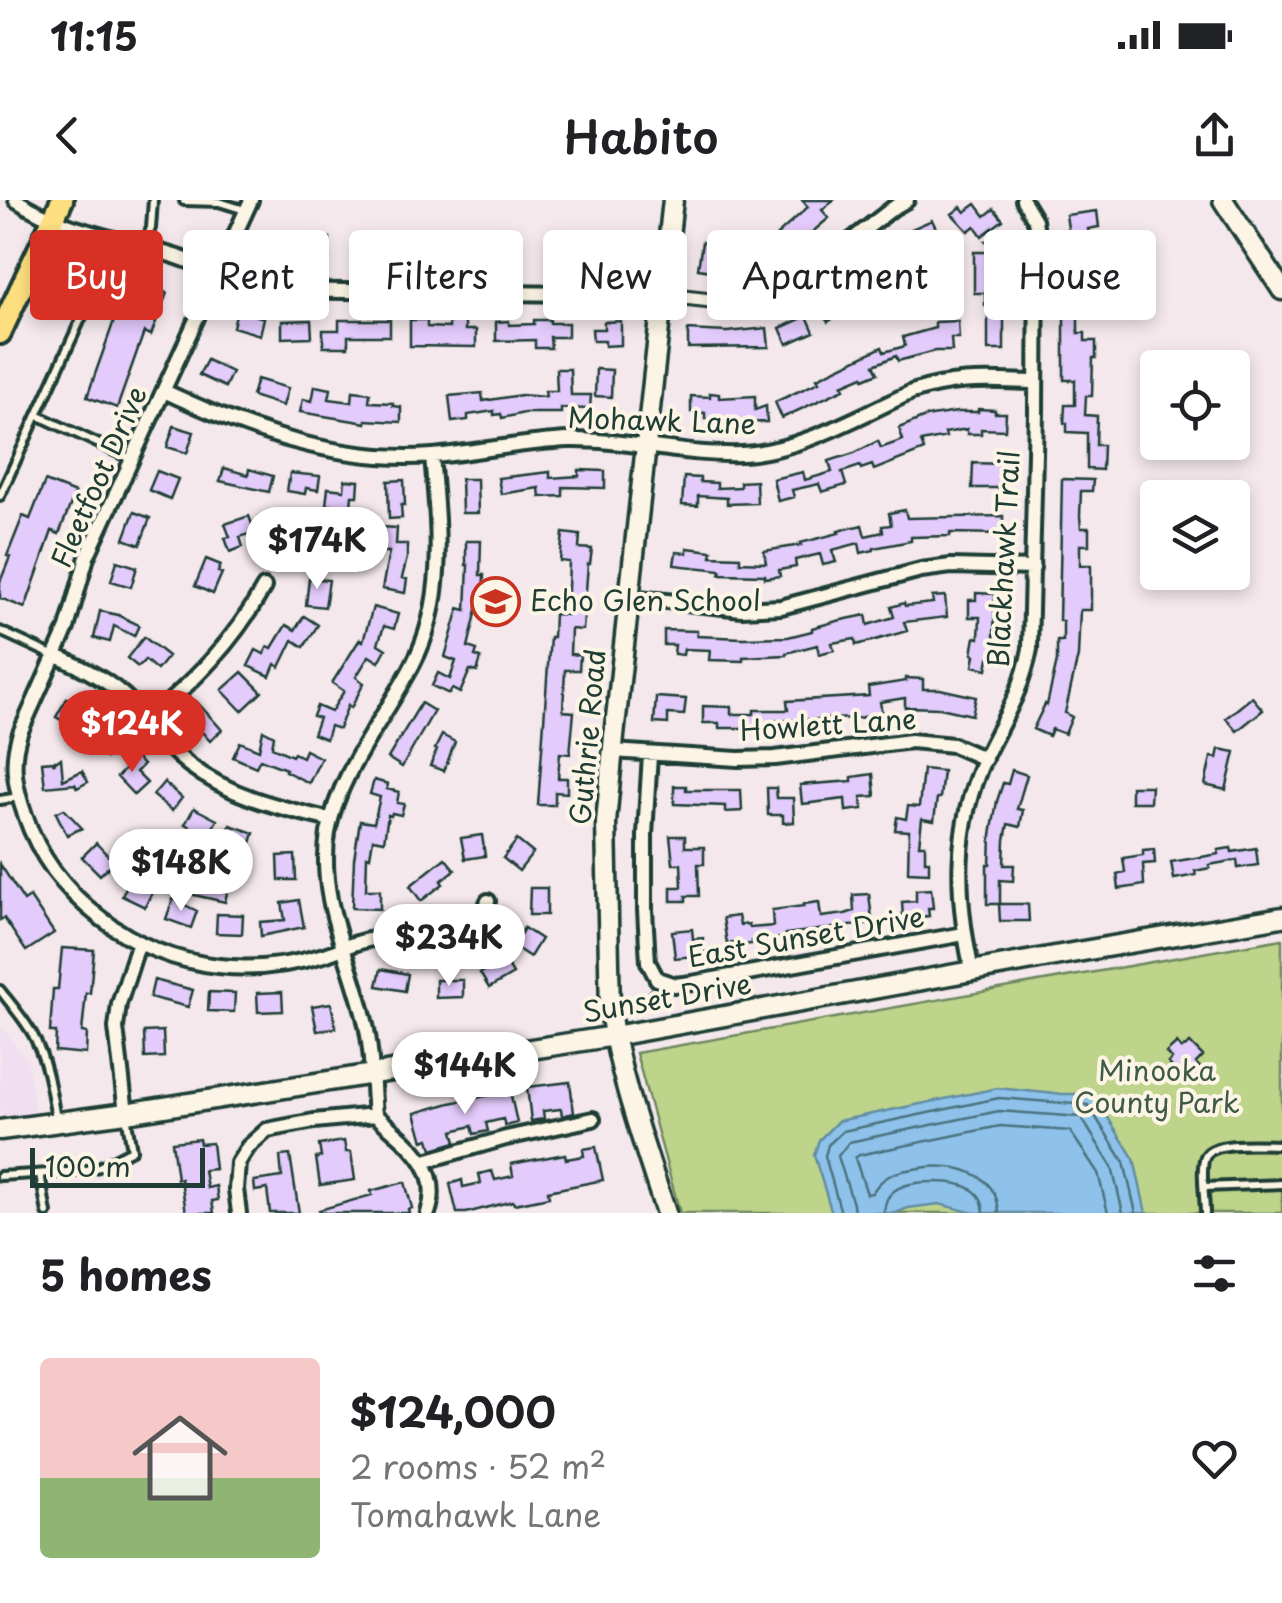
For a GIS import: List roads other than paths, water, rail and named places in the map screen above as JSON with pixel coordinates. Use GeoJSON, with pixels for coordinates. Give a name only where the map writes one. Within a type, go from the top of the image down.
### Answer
{"type":"FeatureCollection","features":[{"type":"Feature","properties":{"kind":"main road"},"geometry":{"type":"LineString","coordinates":[[0,333],[58,210]]}},
{"type":"Feature","properties":{"kind":"street"},"geometry":{"type":"LineString","coordinates":[[16,200],[58,210],[95,230]]}},
{"type":"Feature","properties":{"kind":"street","name":"Guthrie Road"},"geometry":{"type":"LineString","coordinates":[[670,230],[673,200]]}},
{"type":"Feature","properties":{"kind":"street"},"geometry":{"type":"LineString","coordinates":[[687,298],[742,304],[783,296],[907,200]]}},
{"type":"Feature","properties":{"kind":"street","name":"Blackhawk Trail"},"geometry":{"type":"LineString","coordinates":[[972,970],[959,890],[962,839],[976,780],[1014,704],[1030,650],[1037,233],[1035,220],[1022,200]]}},
{"type":"Feature","properties":{"kind":"street"},"geometry":{"type":"LineString","coordinates":[[1224,200],[1282,290]]}},
{"type":"Feature","properties":{"kind":"street","name":"Fleetfoot Drive"},"geometry":{"type":"LineString","coordinates":[[236,230],[248,205]]}},
{"type":"Feature","properties":{"kind":"street"},"geometry":{"type":"LineString","coordinates":[[329,292],[543,294]]}},
{"type":"Feature","properties":{"kind":"street","name":"Fleetfoot Drive"},"geometry":{"type":"LineString","coordinates":[[196,320],[87,557],[67,628],[15,747],[19,797],[34,840],[69,891],[98,917],[167,954],[222,966],[263,966],[303,960],[375,939],[451,950],[472,943],[488,902]]}},
{"type":"Feature","properties":{"kind":"street","name":"Guthrie Road"},"geometry":{"type":"LineString","coordinates":[[659,320],[612,751],[606,888],[614,1036],[666,1213]]}},
{"type":"Feature","properties":{"kind":"street","name":"Mohawk Lane"},"geometry":{"type":"LineString","coordinates":[[164,391],[271,436],[332,451],[432,456],[588,440],[745,454],[795,444],[912,392],[950,381],[1036,382]]}},
{"type":"Feature","properties":{"kind":"street"},"geometry":{"type":"LineString","coordinates":[[428,1213],[433,1198],[425,1161],[375,1115],[374,1074],[366,1026],[328,900],[325,872],[338,797],[414,663],[430,618],[438,571],[432,456]]}},
{"type":"Feature","properties":{"kind":"street"},"geometry":{"type":"LineString","coordinates":[[629,597],[742,609],[781,607],[920,570],[951,566],[1033,568]]}},
{"type":"Feature","properties":{"kind":"street"},"geometry":{"type":"LineString","coordinates":[[148,720],[231,640],[264,587]]}},
{"type":"Feature","properties":{"kind":"street"},"geometry":{"type":"LineString","coordinates":[[54,655],[100,678],[131,702],[168,748],[220,785],[278,808],[332,820]]}},
{"type":"Feature","properties":{"kind":"street","name":"Howlett Lane"},"geometry":{"type":"LineString","coordinates":[[612,751],[775,758],[911,741],[953,745],[984,759]]}},
{"type":"Feature","properties":{"kind":"street","name":"East Sunset Drive"},"geometry":{"type":"LineString","coordinates":[[650,755],[645,910],[648,962],[659,980],[675,985],[692,983],[964,934]]}},
{"type":"Feature","properties":{"kind":"street","name":"Sunset Drive"},"geometry":{"type":"LineString","coordinates":[[0,1130],[614,1036],[1282,918]]}},
{"type":"Feature","properties":{"kind":"street"},"geometry":{"type":"LineString","coordinates":[[126,1113],[116,1028],[118,1004],[139,942]]}},
{"type":"Feature","properties":{"kind":"street"},"geometry":{"type":"LineString","coordinates":[[239,1213],[238,1163],[248,1146],[267,1130],[375,1115]]}},
{"type":"Feature","properties":{"kind":"street"},"geometry":{"type":"LineString","coordinates":[[425,1161],[594,1119]]}},
{"type":"Feature","properties":{"kind":"lane"},"geometry":{"type":"LineString","coordinates":[[150,230],[153,200]]}},
{"type":"Feature","properties":{"kind":"lane"},"geometry":{"type":"LineString","coordinates":[[184,201],[248,205]]}},
{"type":"Feature","properties":{"kind":"lane"},"geometry":{"type":"LineString","coordinates":[[0,496],[81,320]]}},
{"type":"Feature","properties":{"kind":"lane"},"geometry":{"type":"LineString","coordinates":[[37,415],[132,459]]}},
{"type":"Feature","properties":{"kind":"lane"},"geometry":{"type":"LineString","coordinates":[[0,631],[54,655]]}},
{"type":"Feature","properties":{"kind":"lane"},"geometry":{"type":"LineString","coordinates":[[0,800],[19,797]]}},
{"type":"Feature","properties":{"kind":"lane"},"geometry":{"type":"LineString","coordinates":[[0,990],[38,1047],[56,1122]]}},
{"type":"Feature","properties":{"kind":"lane"},"geometry":{"type":"LineString","coordinates":[[0,1176],[99,1167],[132,1150],[126,1113]]}},
{"type":"Feature","properties":{"kind":"lane"},"geometry":{"type":"LineString","coordinates":[[1205,1213],[1204,1159],[1208,1151],[1220,1146],[1282,1144]]}},
{"type":"Feature","properties":{"kind":"lane"},"geometry":{"type":"LineString","coordinates":[[40,1174],[48,1213]]}},
{"type":"Feature","properties":{"kind":"lane"},"geometry":{"type":"LineString","coordinates":[[1204,1187],[1282,1184]]}},
{"type":"Feature","properties":{"kind":"water"},"geometry":{"type":"Polygon","coordinates":[[[998,1088],[1093,1094],[1134,1159],[1146,1213],[974,1213],[939,1204],[896,1213],[832,1213],[814,1155],[819,1140],[838,1121],[998,1088]]]}},
{"type":"Feature","properties":{"kind":"place","name":"Echo Glen School"},"geometry":{"type":"Point","coordinates":[495,601]}},
{"type":"Feature","properties":{"kind":"park label","name":"Minooka County Park"},"geometry":{"type":"Point","coordinates":[1157,1087]}}]}
